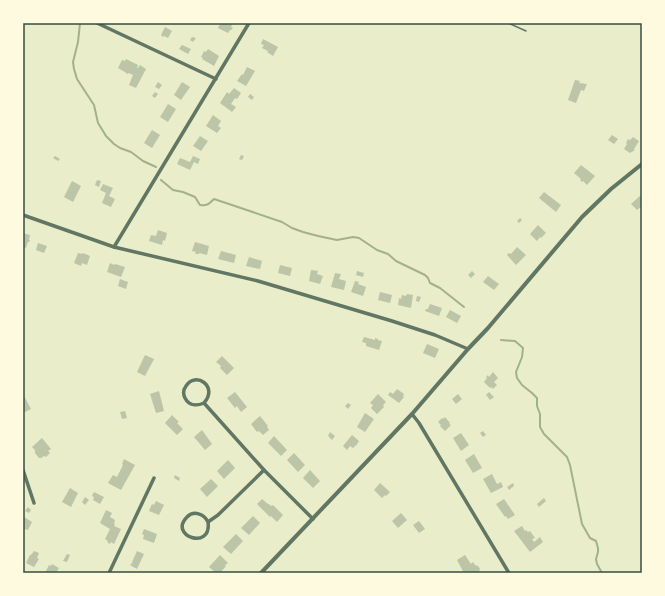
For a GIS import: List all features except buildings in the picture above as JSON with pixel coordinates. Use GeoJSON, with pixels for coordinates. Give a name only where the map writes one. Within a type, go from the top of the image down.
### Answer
{"type":"FeatureCollection","features":[{"type":"Feature","properties":{"kind":"street"},"geometry":{"type":"LineString","coordinates":[[97,23],[216,79]]}},
{"type":"Feature","properties":{"kind":"street"},"geometry":{"type":"LineString","coordinates":[[114,247],[249,23]]}},
{"type":"Feature","properties":{"kind":"street"},"geometry":{"type":"LineString","coordinates":[[261,573],[412,414],[488,328],[582,217],[611,189],[642,164]]}},
{"type":"Feature","properties":{"kind":"street"},"geometry":{"type":"LineString","coordinates":[[23,215],[114,247],[258,281],[399,323],[435,335],[468,349]]}},
{"type":"Feature","properties":{"kind":"street"},"geometry":{"type":"LineString","coordinates":[[198,380],[202,381],[206,385],[209,396],[204,403],[192,405],[187,402],[184,394],[187,384],[198,380]]}},
{"type":"Feature","properties":{"kind":"street"},"geometry":{"type":"LineString","coordinates":[[204,403],[264,470],[313,519]]}},
{"type":"Feature","properties":{"kind":"street"},"geometry":{"type":"LineString","coordinates":[[412,414],[419,423],[508,573]]}},
{"type":"Feature","properties":{"kind":"street"},"geometry":{"type":"LineString","coordinates":[[23,470],[34,503]]}},
{"type":"Feature","properties":{"kind":"street"},"geometry":{"type":"LineString","coordinates":[[208,522],[218,515],[264,470]]}},
{"type":"Feature","properties":{"kind":"street"},"geometry":{"type":"LineString","coordinates":[[109,573],[154,478]]}},
{"type":"Feature","properties":{"kind":"street"},"geometry":{"type":"LineString","coordinates":[[194,513],[202,515],[208,522],[208,529],[200,538],[191,538],[184,532],[183,524],[189,515],[194,513]]}},
{"type":"Feature","properties":{"kind":"lane"},"geometry":{"type":"LineString","coordinates":[[508,23],[526,31]]}},
{"type":"Feature","properties":{"kind":"waterway"},"geometry":{"type":"LineString","coordinates":[[80,23],[78,42],[73,62],[74,69],[77,79],[94,105],[98,123],[106,136],[114,144],[156,167]]}},
{"type":"Feature","properties":{"kind":"waterway"},"geometry":{"type":"LineString","coordinates":[[161,180],[173,190],[195,197],[200,205],[208,204],[214,199],[282,222],[303,232],[337,240],[353,237],[359,238],[377,250],[388,254],[396,261],[425,275],[430,283],[440,288],[464,307]]}},
{"type":"Feature","properties":{"kind":"waterway"},"geometry":{"type":"LineString","coordinates":[[501,340],[515,341],[523,348],[522,357],[516,372],[517,378],[522,385],[537,398],[537,406],[540,414],[540,427],[544,434],[567,457],[582,524],[590,538],[596,541],[598,548],[596,559],[602,573]]}}]}
